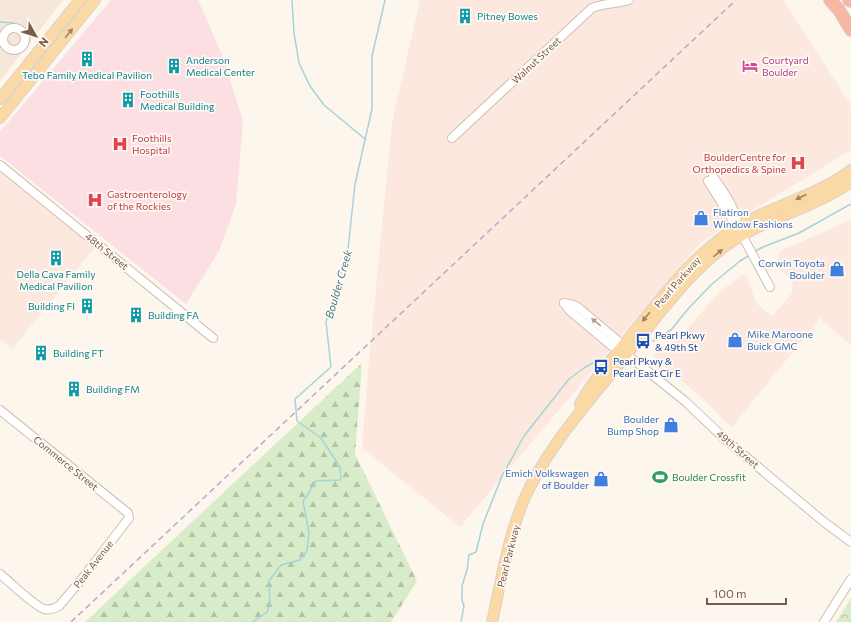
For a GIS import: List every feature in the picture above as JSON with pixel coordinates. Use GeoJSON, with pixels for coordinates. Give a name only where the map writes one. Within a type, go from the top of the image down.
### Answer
{"type":"FeatureCollection","features":[{"type":"Feature","properties":{"kind":"highway"},"geometry":{"type":"LineString","coordinates":[[830,0],[839,10],[851,30]]}},
{"type":"Feature","properties":{"kind":"main road"},"geometry":{"type":"LineString","coordinates":[[0,99],[80,0]]}},
{"type":"Feature","properties":{"kind":"main road"},"geometry":{"type":"LineString","coordinates":[[0,118],[95,0]]}},
{"type":"Feature","properties":{"kind":"main road","name":"Pearl Parkway"},"geometry":{"type":"LineString","coordinates":[[492,622],[507,552],[522,507],[539,470],[566,430],[687,268],[713,244],[740,231],[771,221],[825,197],[849,180]]}},
{"type":"Feature","properties":{"kind":"street","name":"Walnut Street"},"geometry":{"type":"LineString","coordinates":[[452,138],[592,8],[599,5],[629,0]]}},
{"type":"Feature","properties":{"kind":"street","name":"48th Street"},"geometry":{"type":"LineString","coordinates":[[0,165],[213,338]]}},
{"type":"Feature","properties":{"kind":"street"},"geometry":{"type":"LineString","coordinates":[[711,179],[770,287]]}},
{"type":"Feature","properties":{"kind":"street"},"geometry":{"type":"LineString","coordinates":[[564,303],[574,305],[585,313],[618,341],[624,352],[613,347],[570,311],[564,303]]}},
{"type":"Feature","properties":{"kind":"street","name":"49th Street"},"geometry":{"type":"LineString","coordinates":[[624,352],[690,406],[726,440],[782,487],[851,542]]}},
{"type":"Feature","properties":{"kind":"street","name":"Commerce Street"},"geometry":{"type":"LineString","coordinates":[[0,410],[128,513],[129,518]]}},
{"type":"Feature","properties":{"kind":"street","name":"Peak Avenue"},"geometry":{"type":"LineString","coordinates":[[0,574],[39,607],[49,610],[55,609],[82,579],[129,518]]}},
{"type":"Feature","properties":{"kind":"street"},"geometry":{"type":"LineString","coordinates":[[824,622],[851,579]]}},
{"type":"Feature","properties":{"kind":"shaded area"},"geometry":{"type":"Polygon","coordinates":[[[0,0],[63,0],[0,81],[0,0]]]}},
{"type":"Feature","properties":{"kind":"shaded area","name":"Foothills Hospital"},"geometry":{"type":"Polygon","coordinates":[[[111,0],[198,0],[223,57],[243,121],[236,204],[219,251],[186,304],[0,156],[0,132],[111,0]]]}},
{"type":"Feature","properties":{"kind":"shaded area"},"geometry":{"type":"Polygon","coordinates":[[[420,0],[783,0],[851,105],[851,150],[701,242],[460,527],[362,448],[392,123],[420,0]]]}},
{"type":"Feature","properties":{"kind":"shaded area"},"geometry":{"type":"Polygon","coordinates":[[[0,169],[95,247],[12,349],[0,339],[0,169]]]}},
{"type":"Feature","properties":{"kind":"shaded area"},"geometry":{"type":"Polygon","coordinates":[[[851,220],[851,345],[823,322],[821,317],[732,427],[724,421],[708,403],[652,356],[681,337],[722,290],[743,275],[747,277],[756,303],[772,316],[792,293],[793,286],[787,275],[781,270],[775,268],[780,251],[851,220]]]}},
{"type":"Feature","properties":{"kind":"green space"},"geometry":{"type":"Polygon","coordinates":[[[362,363],[355,454],[417,581],[391,622],[85,622],[362,363]]]}},
{"type":"Feature","properties":{"kind":"green space"},"geometry":{"type":"Polygon","coordinates":[[[851,598],[851,622],[836,622],[851,598]]]}},
{"type":"Feature","properties":{"kind":"waterway"},"geometry":{"type":"LineString","coordinates":[[292,0],[294,33],[299,63],[310,86],[324,105],[365,139]]}},
{"type":"Feature","properties":{"kind":"waterway","name":"Boulder Creek"},"geometry":{"type":"LineString","coordinates":[[253,622],[267,612],[270,603],[269,581],[281,565],[300,560],[307,551],[309,532],[303,502],[316,481],[341,480],[340,467],[321,438],[297,421],[295,399],[331,367],[326,322],[348,249],[355,184],[372,109],[372,56],[385,0]]}},
{"type":"Feature","properties":{"kind":"waterway"},"geometry":{"type":"LineString","coordinates":[[0,22],[14,23]]}},
{"type":"Feature","properties":{"kind":"waterway"},"geometry":{"type":"LineString","coordinates":[[754,252],[799,233],[851,204]]}},
{"type":"Feature","properties":{"kind":"waterway"},"geometry":{"type":"LineString","coordinates":[[653,341],[671,330],[688,309],[712,284],[740,261],[750,255]]}},
{"type":"Feature","properties":{"kind":"waterway"},"geometry":{"type":"LineString","coordinates":[[461,622],[464,606],[462,600],[462,586],[467,570],[469,555],[476,552],[483,524],[502,476],[524,436],[569,379],[596,361]]}},
{"type":"Feature","properties":{"kind":"railway"},"geometry":{"type":"LineString","coordinates":[[71,622],[736,0]]}},
{"type":"Feature","properties":{"kind":"place","name":"Pitney Bowes"},"geometry":{"type":"Point","coordinates":[465,16]}},
{"type":"Feature","properties":{"kind":"place","name":"Tebo Family Medical Pavilion"},"geometry":{"type":"Point","coordinates":[87,59]}},
{"type":"Feature","properties":{"kind":"place","name":"Anderson Medical Center"},"geometry":{"type":"Point","coordinates":[174,66]}},
{"type":"Feature","properties":{"kind":"place","name":"Courtyard Boulder"},"geometry":{"type":"Point","coordinates":[750,66]}},
{"type":"Feature","properties":{"kind":"place","name":"Foothills Medical Building"},"geometry":{"type":"Point","coordinates":[128,100]}},
{"type":"Feature","properties":{"kind":"place","name":"Foothills Hospital"},"geometry":{"type":"Point","coordinates":[120,144]}},
{"type":"Feature","properties":{"kind":"place","name":"BoulderCentre for Orthopedics & Spine"},"geometry":{"type":"Point","coordinates":[798,163]}},
{"type":"Feature","properties":{"kind":"place","name":"Gastroenterology of the Rockies"},"geometry":{"type":"Point","coordinates":[95,200]}},
{"type":"Feature","properties":{"kind":"place","name":"Flatiron Window Fashions"},"geometry":{"type":"Point","coordinates":[701,218]}},
{"type":"Feature","properties":{"kind":"place","name":"Della Cava Family Medical Pavilion"},"geometry":{"type":"Point","coordinates":[56,258]}},
{"type":"Feature","properties":{"kind":"place","name":"Corwin Toyota Boulder"},"geometry":{"type":"Point","coordinates":[837,269]}},
{"type":"Feature","properties":{"kind":"place","name":"Building FI"},"geometry":{"type":"Point","coordinates":[87,306]}},
{"type":"Feature","properties":{"kind":"place","name":"Building FA"},"geometry":{"type":"Point","coordinates":[136,315]}},
{"type":"Feature","properties":{"kind":"place","name":"Mike Maroone Buick GMC"},"geometry":{"type":"Point","coordinates":[735,340]}},
{"type":"Feature","properties":{"kind":"place","name":"Pearl Pkwy & 49th St"},"geometry":{"type":"Point","coordinates":[643,341]}},
{"type":"Feature","properties":{"kind":"place","name":"Building FT"},"geometry":{"type":"Point","coordinates":[41,353]}},
{"type":"Feature","properties":{"kind":"place","name":"Pearl Pkwy & Pearl East Cir E"},"geometry":{"type":"Point","coordinates":[601,367]}},
{"type":"Feature","properties":{"kind":"place","name":"Building FM"},"geometry":{"type":"Point","coordinates":[74,389]}},
{"type":"Feature","properties":{"kind":"place","name":"Boulder Bump Shop"},"geometry":{"type":"Point","coordinates":[671,425]}},
{"type":"Feature","properties":{"kind":"place","name":"Boulder Crossfit"},"geometry":{"type":"Point","coordinates":[660,477]}},
{"type":"Feature","properties":{"kind":"place","name":"Emich Volkswagen of Boulder"},"geometry":{"type":"Point","coordinates":[601,479]}}]}
